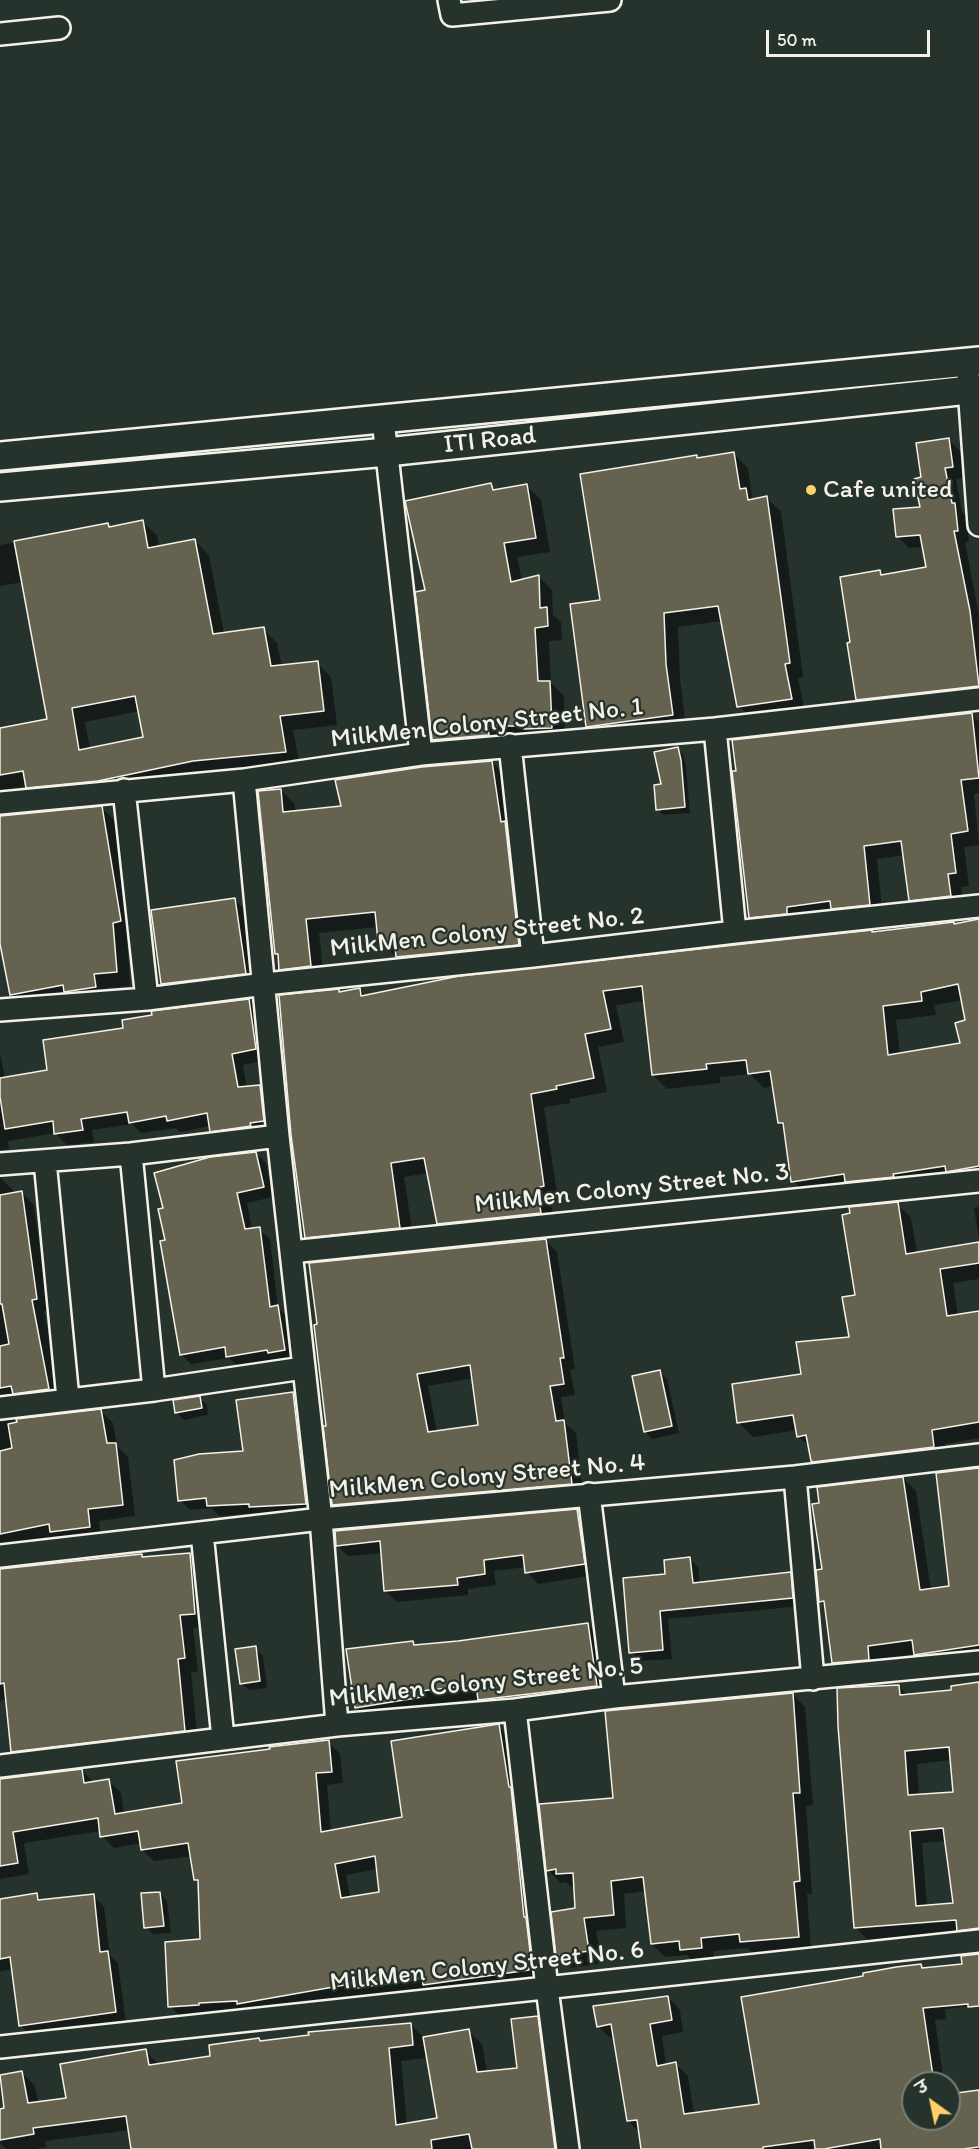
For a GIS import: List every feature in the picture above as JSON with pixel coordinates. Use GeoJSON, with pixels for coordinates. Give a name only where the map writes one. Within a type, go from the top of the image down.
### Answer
{"type":"FeatureCollection","features":[{"type":"Feature","properties":{"kind":"street"},"geometry":{"type":"LineString","coordinates":[[449,0],[452,15],[610,0]]}},
{"type":"Feature","properties":{"kind":"street"},"geometry":{"type":"LineString","coordinates":[[0,34],[59,28]]}},
{"type":"Feature","properties":{"kind":"street"},"geometry":{"type":"LineString","coordinates":[[973,362],[979,525]]}},
{"type":"Feature","properties":{"kind":"street","name":"ITI Road"},"geometry":{"type":"LineString","coordinates":[[0,456],[973,362]]}},
{"type":"Feature","properties":{"kind":"street","name":"ITI Road"},"geometry":{"type":"LineString","coordinates":[[0,487],[387,452],[974,389]]}},
{"type":"Feature","properties":{"kind":"street"},"geometry":{"type":"LineString","coordinates":[[383,420],[421,754]]}},
{"type":"Feature","properties":{"kind":"street","name":"MilkMen Colony Street No. 1"},"geometry":{"type":"LineString","coordinates":[[0,803],[244,780],[421,754],[715,729],[979,699]]}},
{"type":"Feature","properties":{"kind":"street"},"geometry":{"type":"LineString","coordinates":[[715,729],[735,932]]}},
{"type":"Feature","properties":{"kind":"street"},"geometry":{"type":"LineString","coordinates":[[510,745],[532,956]]}},
{"type":"Feature","properties":{"kind":"street"},"geometry":{"type":"LineString","coordinates":[[244,780],[278,1136],[321,1519],[337,1725]]}},
{"type":"Feature","properties":{"kind":"street"},"geometry":{"type":"LineString","coordinates":[[124,790],[147,999]]}},
{"type":"Feature","properties":{"kind":"street","name":"MilkMen Colony Street No. 2"},"geometry":{"type":"LineString","coordinates":[[0,1010],[147,999],[979,906]]}},
{"type":"Feature","properties":{"kind":"street"},"geometry":{"type":"LineString","coordinates":[[0,1164],[131,1154],[278,1136]]}},
{"type":"Feature","properties":{"kind":"street"},"geometry":{"type":"LineString","coordinates":[[131,1154],[154,1390]]}},
{"type":"Feature","properties":{"kind":"street"},"geometry":{"type":"LineString","coordinates":[[45,1161],[68,1399]]}},
{"type":"Feature","properties":{"kind":"street","name":"MilkMen Colony Street No. 3"},"geometry":{"type":"LineString","coordinates":[[291,1252],[979,1181]]}},
{"type":"Feature","properties":{"kind":"street"},"geometry":{"type":"LineString","coordinates":[[0,1408],[154,1390],[303,1368]]}},
{"type":"Feature","properties":{"kind":"street","name":"MilkMen Colony Street No. 4"},"geometry":{"type":"LineString","coordinates":[[0,1556],[321,1519],[589,1494],[795,1478],[979,1455]]}},
{"type":"Feature","properties":{"kind":"street"},"geometry":{"type":"LineString","coordinates":[[795,1478],[813,1679]]}},
{"type":"Feature","properties":{"kind":"street"},"geometry":{"type":"LineString","coordinates":[[589,1494],[615,1697]]}},
{"type":"Feature","properties":{"kind":"street"},"geometry":{"type":"LineString","coordinates":[[202,1533],[223,1738]]}},
{"type":"Feature","properties":{"kind":"street","name":"MilkMen Colony Street No. 5"},"geometry":{"type":"LineString","coordinates":[[0,1766],[337,1725],[515,1710],[615,1697],[979,1662]]}},
{"type":"Feature","properties":{"kind":"street"},"geometry":{"type":"LineString","coordinates":[[515,1710],[568,2149]]}},
{"type":"Feature","properties":{"kind":"street","name":"MilkMen Colony Street No. 6"},"geometry":{"type":"LineString","coordinates":[[0,2047],[979,1941]]}},
{"type":"Feature","properties":{"kind":"building"},"geometry":{"type":"Polygon","coordinates":[[[949,438],[953,467],[945,468],[952,503],[955,503],[958,531],[954,531],[970,611],[979,686],[856,700],[840,577],[880,570],[881,575],[926,567],[920,535],[896,537],[893,509],[920,507],[914,479],[921,477],[916,443],[949,438]]]}},
{"type":"Feature","properties":{"kind":"building"},"geometry":{"type":"Polygon","coordinates":[[[734,452],[740,489],[746,488],[748,500],[767,496],[790,663],[785,664],[792,699],[737,707],[718,606],[664,613],[666,664],[673,715],[586,727],[570,604],[600,600],[580,474],[697,455],[697,458],[734,452]]]}},
{"type":"Feature","properties":{"kind":"building"},"geometry":{"type":"Polygon","coordinates":[[[491,483],[493,490],[527,484],[536,538],[504,543],[511,582],[539,575],[540,608],[547,607],[548,626],[535,628],[538,681],[550,681],[552,728],[524,729],[523,726],[488,726],[489,735],[432,740],[415,592],[425,590],[405,501],[491,483]]]}},
{"type":"Feature","properties":{"kind":"building"},"geometry":{"type":"Polygon","coordinates":[[[143,520],[148,548],[195,539],[213,634],[264,627],[271,666],[318,661],[324,711],[280,716],[286,752],[193,761],[98,781],[26,788],[23,771],[0,775],[0,728],[47,719],[14,541],[108,523],[109,527],[143,520]],[[135,696],[72,708],[79,750],[143,737],[135,696]]]}},
{"type":"Feature","properties":{"kind":"building"},"geometry":{"type":"Polygon","coordinates":[[[972,713],[979,778],[961,780],[968,831],[951,834],[956,873],[948,874],[951,896],[909,901],[901,841],[864,846],[870,905],[831,909],[830,901],[787,907],[787,914],[749,918],[732,771],[736,771],[732,740],[972,713]]]}},
{"type":"Feature","properties":{"kind":"building"},"geometry":{"type":"Polygon","coordinates":[[[678,747],[685,807],[656,810],[654,785],[661,784],[654,752],[678,747]]]}},
{"type":"Feature","properties":{"kind":"building"},"geometry":{"type":"Polygon","coordinates":[[[492,761],[501,822],[505,821],[519,945],[396,957],[394,939],[378,941],[375,912],[306,919],[311,966],[279,970],[278,954],[275,954],[258,791],[281,789],[283,812],[341,806],[335,780],[422,767],[492,761]]]}},
{"type":"Feature","properties":{"kind":"building"},"geometry":{"type":"Polygon","coordinates":[[[102,806],[121,921],[113,923],[117,972],[94,974],[96,987],[64,992],[63,985],[10,995],[0,944],[0,816],[102,806]]]}},
{"type":"Feature","properties":{"kind":"building"},"geometry":{"type":"Polygon","coordinates":[[[235,898],[246,974],[161,984],[151,910],[235,898]]]}},
{"type":"Feature","properties":{"kind":"building"},"geometry":{"type":"Polygon","coordinates":[[[979,919],[979,1166],[946,1172],[945,1166],[893,1174],[894,1177],[845,1182],[844,1174],[791,1182],[783,1123],[778,1123],[770,1071],[748,1074],[746,1060],[706,1064],[707,1069],[652,1075],[642,986],[603,991],[611,1029],[585,1034],[594,1078],[531,1094],[544,1186],[537,1188],[541,1213],[437,1224],[424,1158],[391,1163],[400,1228],[305,1238],[291,1135],[279,995],[339,989],[339,992],[360,988],[361,996],[459,976],[872,930],[872,932],[954,922],[954,924],[979,919]],[[958,984],[921,992],[922,1001],[883,1006],[888,1055],[960,1043],[955,1023],[965,1020],[958,984]]]}},
{"type":"Feature","properties":{"kind":"building"},"geometry":{"type":"Polygon","coordinates":[[[249,999],[256,1049],[232,1054],[238,1087],[260,1085],[264,1121],[250,1123],[251,1126],[210,1132],[207,1113],[167,1121],[166,1116],[129,1123],[127,1112],[81,1119],[83,1130],[54,1134],[53,1121],[5,1129],[0,1097],[0,1078],[47,1070],[43,1040],[123,1028],[122,1020],[152,1015],[151,1011],[249,999]]]}},
{"type":"Feature","properties":{"kind":"building"},"geometry":{"type":"Polygon","coordinates":[[[256,1152],[264,1187],[237,1193],[245,1229],[260,1227],[270,1307],[278,1305],[285,1350],[268,1353],[267,1350],[226,1357],[225,1347],[180,1355],[160,1241],[165,1240],[158,1209],[163,1208],[154,1173],[210,1157],[256,1152]]]}},
{"type":"Feature","properties":{"kind":"building"},"geometry":{"type":"Polygon","coordinates":[[[22,1191],[37,1299],[32,1300],[49,1389],[13,1394],[11,1386],[0,1388],[0,1346],[9,1344],[2,1304],[0,1304],[0,1195],[22,1191]]]}},
{"type":"Feature","properties":{"kind":"building"},"geometry":{"type":"Polygon","coordinates":[[[898,1202],[906,1254],[979,1242],[979,1263],[940,1269],[947,1316],[979,1311],[979,1422],[932,1430],[934,1447],[813,1462],[806,1435],[797,1437],[793,1415],[737,1423],[732,1384],[801,1374],[796,1342],[849,1337],[842,1297],[855,1295],[842,1215],[850,1213],[849,1207],[898,1202]]]}},
{"type":"Feature","properties":{"kind":"building"},"geometry":{"type":"Polygon","coordinates":[[[546,1239],[564,1358],[560,1358],[564,1384],[550,1386],[556,1421],[564,1420],[572,1484],[332,1505],[323,1426],[326,1426],[314,1325],[317,1324],[309,1263],[546,1239]],[[470,1365],[417,1374],[428,1432],[478,1425],[470,1365]]]}},
{"type":"Feature","properties":{"kind":"building"},"geometry":{"type":"Polygon","coordinates":[[[660,1370],[672,1426],[644,1432],[632,1376],[660,1370]]]}},
{"type":"Feature","properties":{"kind":"building"},"geometry":{"type":"Polygon","coordinates":[[[293,1392],[306,1504],[249,1507],[249,1504],[207,1506],[206,1498],[178,1501],[174,1460],[199,1454],[243,1451],[236,1400],[293,1392]]]}},
{"type":"Feature","properties":{"kind":"building"},"geometry":{"type":"Polygon","coordinates":[[[200,1396],[202,1408],[175,1413],[173,1400],[200,1396]]]}},
{"type":"Feature","properties":{"kind":"building"},"geometry":{"type":"Polygon","coordinates":[[[101,1409],[107,1443],[116,1443],[123,1505],[88,1509],[90,1527],[50,1532],[49,1524],[0,1534],[0,1451],[12,1448],[8,1424],[17,1422],[16,1419],[101,1409]]]}},
{"type":"Feature","properties":{"kind":"building"},"geometry":{"type":"Polygon","coordinates":[[[979,1468],[979,1645],[914,1655],[912,1640],[868,1646],[869,1660],[832,1663],[824,1601],[819,1602],[816,1570],[822,1569],[812,1504],[819,1503],[817,1487],[903,1477],[920,1590],[949,1586],[936,1473],[979,1468]]]}},
{"type":"Feature","properties":{"kind":"building"},"geometry":{"type":"Polygon","coordinates":[[[577,1509],[585,1564],[525,1573],[523,1555],[484,1560],[485,1574],[457,1578],[458,1585],[384,1591],[380,1541],[336,1546],[335,1531],[577,1509]]]}},
{"type":"Feature","properties":{"kind":"building"},"geometry":{"type":"Polygon","coordinates":[[[190,1553],[195,1614],[180,1615],[185,1658],[178,1659],[185,1731],[11,1752],[4,1683],[0,1684],[0,1569],[142,1554],[142,1557],[190,1553]]]}},
{"type":"Feature","properties":{"kind":"building"},"geometry":{"type":"Polygon","coordinates":[[[690,1557],[693,1583],[791,1572],[793,1598],[660,1611],[663,1650],[629,1653],[623,1578],[665,1574],[664,1560],[690,1557]]]}},
{"type":"Feature","properties":{"kind":"building"},"geometry":{"type":"Polygon","coordinates":[[[588,1623],[597,1686],[478,1700],[476,1685],[421,1691],[422,1697],[355,1708],[346,1649],[413,1641],[414,1645],[458,1641],[588,1623]]]}},
{"type":"Feature","properties":{"kind":"building"},"geometry":{"type":"Polygon","coordinates":[[[256,1646],[260,1681],[240,1684],[235,1649],[256,1646]]]}},
{"type":"Feature","properties":{"kind":"building"},"geometry":{"type":"Polygon","coordinates":[[[979,1682],[979,1928],[957,1931],[956,1920],[854,1928],[837,1688],[899,1685],[900,1695],[951,1690],[951,1686],[979,1682]],[[949,1747],[905,1751],[908,1795],[953,1792],[949,1747]],[[943,1828],[910,1831],[916,1906],[953,1903],[943,1828]]]}},
{"type":"Feature","properties":{"kind":"building"},"geometry":{"type":"Polygon","coordinates":[[[793,1693],[800,1793],[793,1793],[800,1881],[794,1882],[799,1937],[740,1942],[739,1934],[701,1938],[702,1948],[680,1950],[679,1941],[651,1944],[643,1877],[611,1881],[614,1915],[584,1918],[589,1951],[556,1956],[551,1912],[575,1908],[573,1873],[556,1874],[556,1869],[546,1871],[539,1804],[613,1798],[605,1711],[793,1693]]]}},
{"type":"Feature","properties":{"kind":"building"},"geometry":{"type":"Polygon","coordinates":[[[499,1724],[509,1787],[511,1787],[524,1917],[526,1917],[531,1960],[528,1961],[529,1970],[423,1985],[422,1978],[357,1988],[356,1983],[237,2004],[237,2001],[168,2007],[165,1942],[200,1939],[198,1880],[194,1880],[188,1843],[141,1850],[138,1831],[100,1837],[98,1818],[13,1832],[18,1863],[0,1866],[0,1779],[82,1769],[84,1783],[109,1779],[115,1814],[182,1803],[176,1761],[329,1740],[332,1772],[316,1773],[321,1832],[402,1817],[391,1741],[499,1724]],[[375,1856],[335,1864],[341,1898],[379,1892],[375,1856]]]}},
{"type":"Feature","properties":{"kind":"building"},"geometry":{"type":"Polygon","coordinates":[[[160,1892],[164,1926],[144,1928],[141,1893],[160,1892]]]}},
{"type":"Feature","properties":{"kind":"building"},"geometry":{"type":"Polygon","coordinates":[[[37,1893],[38,1900],[94,1894],[100,1952],[108,1951],[116,2012],[19,2026],[10,1957],[0,1959],[0,1899],[37,1893]]]}},
{"type":"Feature","properties":{"kind":"building"},"geometry":{"type":"Polygon","coordinates":[[[979,1954],[979,2006],[968,2007],[968,2004],[923,2008],[932,2071],[901,2071],[901,2131],[961,2131],[961,2092],[979,2090],[979,2147],[881,2149],[880,2139],[824,2149],[815,2149],[814,2140],[763,2147],[763,2149],[641,2149],[637,2120],[627,2121],[611,2024],[597,2027],[593,2006],[668,1996],[672,2020],[650,2024],[657,2066],[676,2062],[684,2114],[759,2104],[741,1997],[863,1976],[863,1973],[896,1967],[921,1964],[922,1968],[962,1964],[961,1956],[979,1954]]]}},
{"type":"Feature","properties":{"kind":"building"},"geometry":{"type":"Polygon","coordinates":[[[538,2016],[555,2149],[472,2149],[469,2134],[431,2140],[432,2149],[131,2149],[126,2116],[33,2128],[34,2134],[0,2140],[0,2109],[4,2108],[0,2075],[22,2071],[28,2103],[66,2098],[60,2064],[146,2049],[149,2065],[210,2056],[209,2045],[259,2038],[260,2041],[309,2035],[308,2032],[411,2023],[413,2045],[389,2048],[396,2125],[437,2118],[423,2037],[469,2029],[477,2072],[517,2068],[511,2019],[538,2016]]]}},
{"type":"Feature","properties":{"kind":"place","name":"Cafe united"},"geometry":{"type":"Point","coordinates":[811,490]}}]}
